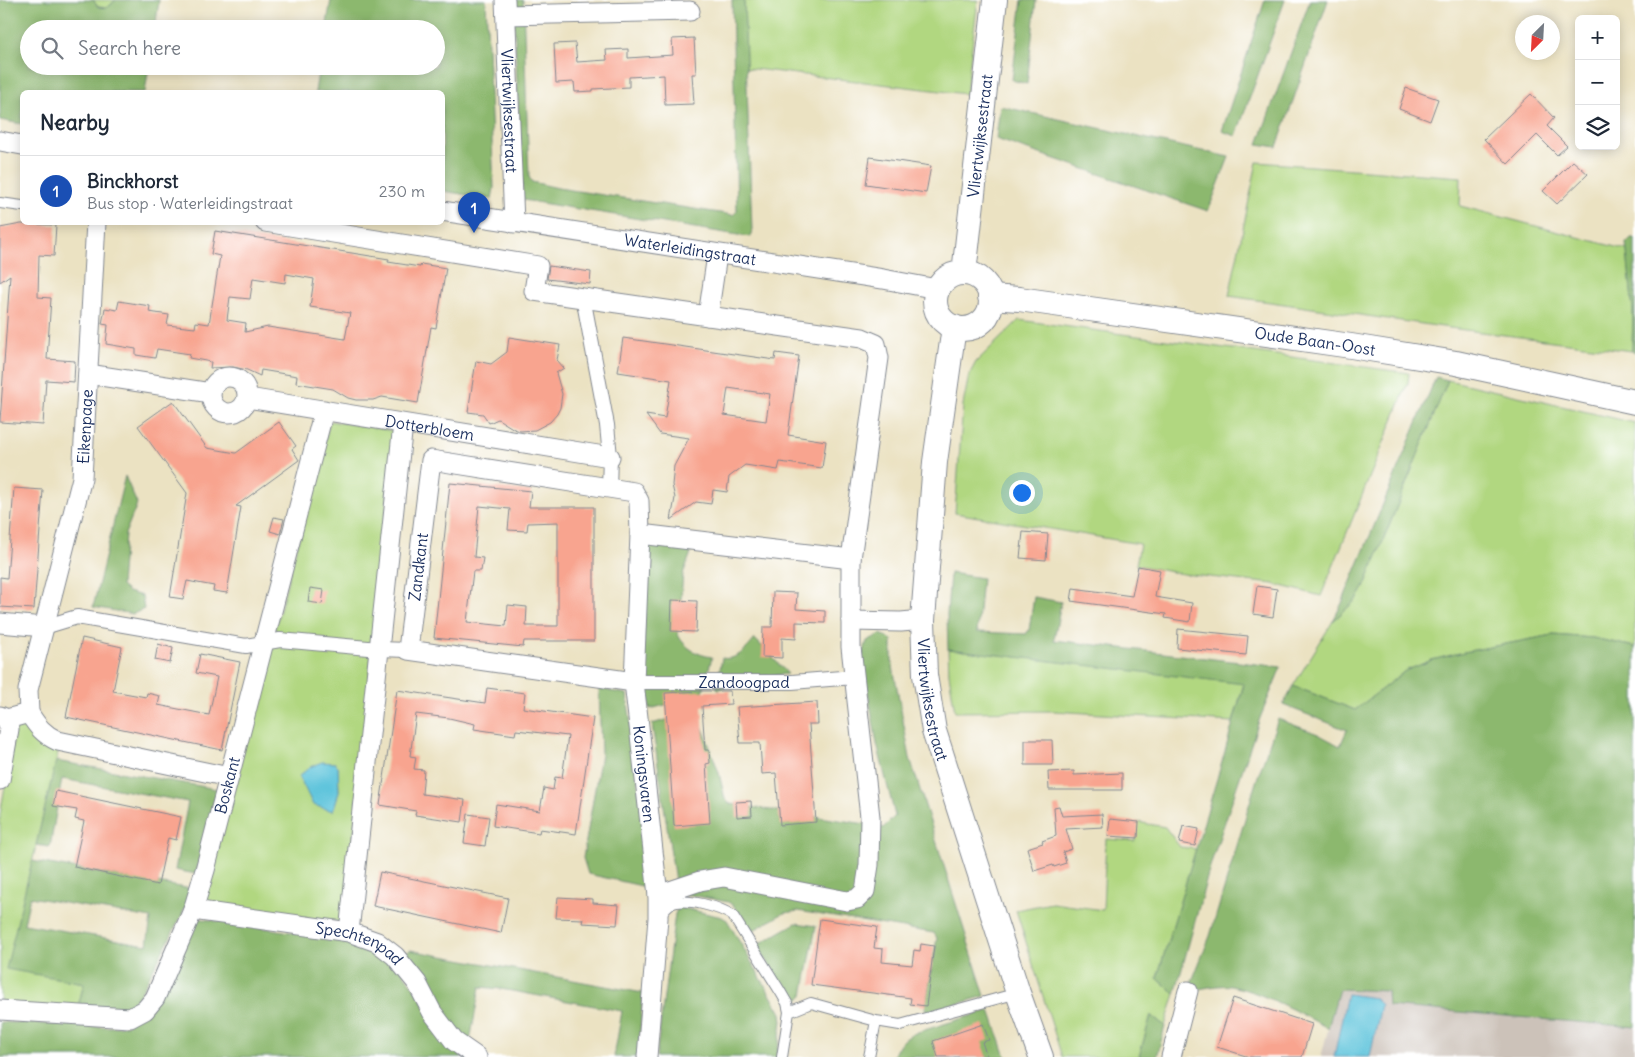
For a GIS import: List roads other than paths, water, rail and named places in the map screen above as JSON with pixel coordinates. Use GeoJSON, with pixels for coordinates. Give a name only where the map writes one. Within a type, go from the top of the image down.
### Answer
{"type":"FeatureCollection","features":[{"type":"Feature","properties":{"kind":"street","name":"Vliertwijksestraat"},"geometry":{"type":"LineString","coordinates":[[964,273],[995,0]]}},
{"type":"Feature","properties":{"kind":"street","name":"Vliertwijksestraat"},"geometry":{"type":"LineString","coordinates":[[506,7],[514,223]]}},
{"type":"Feature","properties":{"kind":"street"},"geometry":{"type":"LineString","coordinates":[[506,7],[690,11]]}},
{"type":"Feature","properties":{"kind":"street"},"geometry":{"type":"LineString","coordinates":[[0,141],[20,145]]}},
{"type":"Feature","properties":{"kind":"street","name":"Waterleidingstraat"},"geometry":{"type":"LineString","coordinates":[[445,212],[937,290]]}},
{"type":"Feature","properties":{"kind":"street","name":"Eikenpage"},"geometry":{"type":"LineString","coordinates":[[29,713],[28,690],[82,478],[96,225]]}},
{"type":"Feature","properties":{"kind":"street"},"geometry":{"type":"LineString","coordinates":[[284,225],[538,266],[534,291],[862,338],[876,344],[879,358],[851,559],[851,647],[870,817],[869,865],[865,891],[857,899],[847,901],[724,877],[700,881],[658,895]]}},
{"type":"Feature","properties":{"kind":"street"},"geometry":{"type":"LineString","coordinates":[[708,316],[717,255]]}},
{"type":"Feature","properties":{"kind":"street"},"geometry":{"type":"LineString","coordinates":[[964,273],[976,276],[986,285],[990,297],[990,307],[980,323],[963,329],[945,322],[938,314],[935,305],[937,290],[942,282],[948,277],[964,273]]}},
{"type":"Feature","properties":{"kind":"street"},"geometry":{"type":"LineString","coordinates":[[583,297],[607,426],[610,457],[609,488]]}},
{"type":"Feature","properties":{"kind":"street","name":"Oude Baan-Oost"},"geometry":{"type":"LineString","coordinates":[[990,297],[1019,299],[1351,346],[1456,363],[1635,402]]}},
{"type":"Feature","properties":{"kind":"street","name":"Vliertwijksestraat"},"geometry":{"type":"LineString","coordinates":[[954,327],[936,462],[923,620],[925,675],[934,731],[1018,994],[1041,1057]]}},
{"type":"Feature","properties":{"kind":"street"},"geometry":{"type":"LineString","coordinates":[[88,374],[211,393]]}},
{"type":"Feature","properties":{"kind":"street"},"geometry":{"type":"LineString","coordinates":[[226,376],[238,378],[246,386],[248,398],[242,408],[232,413],[221,412],[213,404],[211,393],[216,382],[226,376]]}},
{"type":"Feature","properties":{"kind":"street","name":"Dotterbloem"},"geometry":{"type":"LineString","coordinates":[[248,398],[610,457]]}},
{"type":"Feature","properties":{"kind":"street","name":"Boskant"},"geometry":{"type":"LineString","coordinates":[[0,1010],[130,1018],[145,1010],[155,998],[193,910],[324,410]]}},
{"type":"Feature","properties":{"kind":"street","name":"Zandkant"},"geometry":{"type":"LineString","coordinates":[[349,932],[404,424]]}},
{"type":"Feature","properties":{"kind":"street","name":"Zandkant"},"geometry":{"type":"LineString","coordinates":[[408,650],[431,460],[634,492]]}},
{"type":"Feature","properties":{"kind":"street","name":"Koningsvaren"},"geometry":{"type":"LineString","coordinates":[[634,492],[639,502],[640,534],[634,682],[658,895],[648,1057]]}},
{"type":"Feature","properties":{"kind":"street"},"geometry":{"type":"LineString","coordinates":[[640,534],[851,559]]}},
{"type":"Feature","properties":{"kind":"street"},"geometry":{"type":"LineString","coordinates":[[0,623],[44,627],[77,617],[246,646],[280,640],[379,650],[408,650],[634,682]]}},
{"type":"Feature","properties":{"kind":"street"},"geometry":{"type":"LineString","coordinates":[[851,621],[901,622],[923,620]]}},
{"type":"Feature","properties":{"kind":"street","name":"Zandoogpad"},"geometry":{"type":"LineString","coordinates":[[634,682],[792,682],[854,677]]}},
{"type":"Feature","properties":{"kind":"street"},"geometry":{"type":"LineString","coordinates":[[0,780],[9,729],[4,717],[29,713],[47,736],[58,741],[229,777]]}},
{"type":"Feature","properties":{"kind":"street","name":"Spechtenpad"},"geometry":{"type":"LineString","coordinates":[[193,910],[349,932],[378,942],[395,956],[417,984],[432,1012],[454,1041],[477,1057]]}},
{"type":"Feature","properties":{"kind":"street"},"geometry":{"type":"LineString","coordinates":[[1171,1057],[1188,991]]}},
{"type":"Feature","properties":{"kind":"lane"},"geometry":{"type":"LineString","coordinates":[[0,203],[20,206]]}},
{"type":"Feature","properties":{"kind":"lane"},"geometry":{"type":"LineString","coordinates":[[658,918],[666,907],[672,903],[687,902],[726,911],[733,916],[787,1003],[789,1012],[782,1057]]}},
{"type":"Feature","properties":{"kind":"lane"},"geometry":{"type":"LineString","coordinates":[[789,1012],[811,1003],[876,1021],[900,1025],[1018,994]]}},
{"type":"Feature","properties":{"kind":"lane"},"geometry":{"type":"LineString","coordinates":[[869,1057],[876,1021]]}},
{"type":"Feature","properties":{"kind":"water"},"geometry":{"type":"Polygon","coordinates":[[[322,762],[335,763],[338,766],[339,792],[333,811],[313,805],[299,776],[310,767],[322,762]]]}},
{"type":"Feature","properties":{"kind":"water"},"geometry":{"type":"Polygon","coordinates":[[[1347,994],[1375,998],[1381,1005],[1370,1057],[1334,1057],[1347,994]]]}},
{"type":"Feature","properties":{"kind":"place","name":"Binckhorst"},"geometry":{"type":"Point","coordinates":[474,233]}}]}
